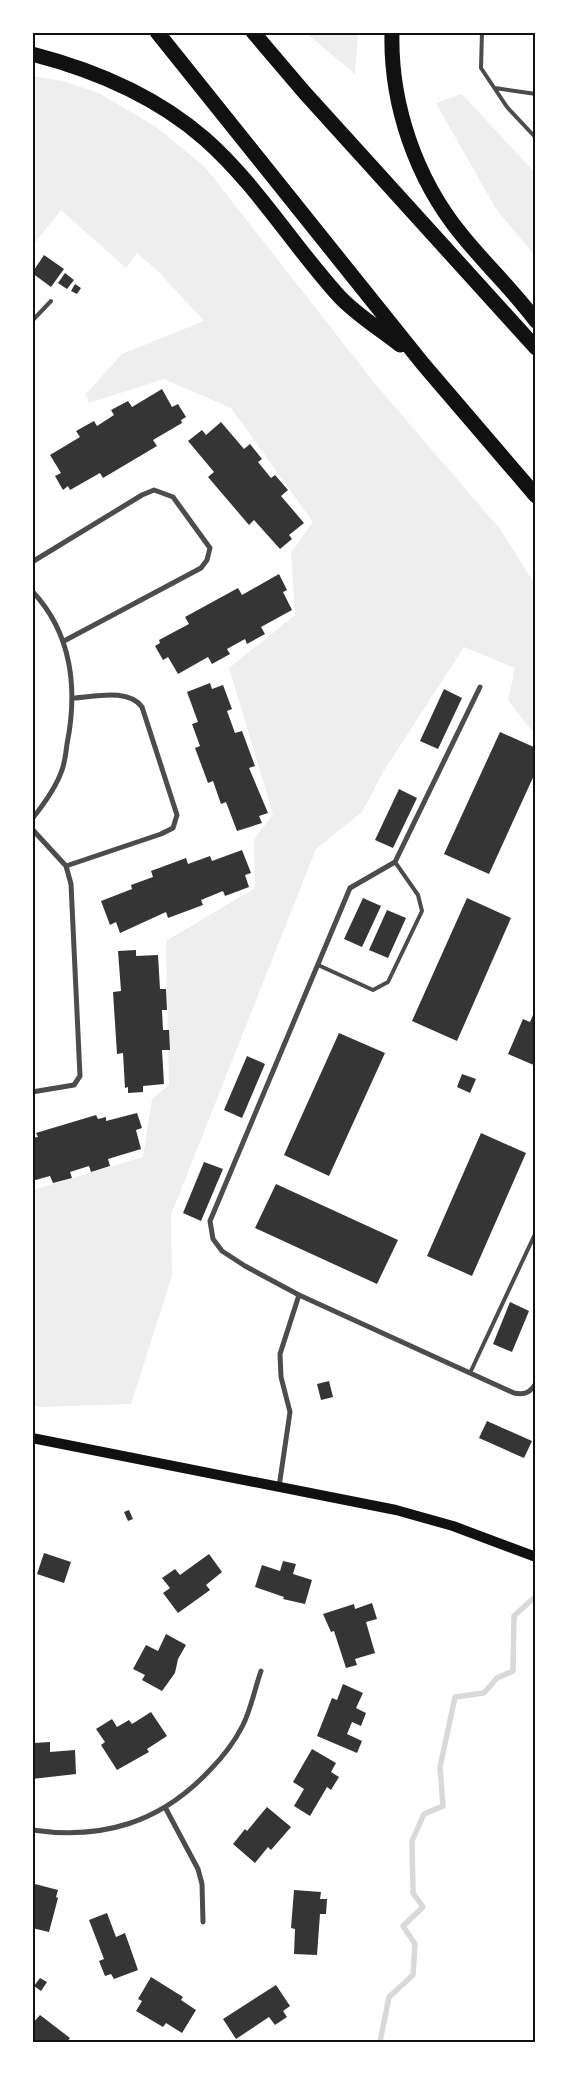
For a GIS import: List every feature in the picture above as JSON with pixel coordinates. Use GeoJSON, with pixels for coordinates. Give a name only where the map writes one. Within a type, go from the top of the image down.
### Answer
{"type":"FeatureCollection","features":[{"type":"Feature","properties":{"kind":"highway"},"geometry":{"type":"LineString","coordinates":[[157,32],[423,364],[536,496]]}},
{"type":"Feature","properties":{"kind":"highway"},"geometry":{"type":"LineString","coordinates":[[253,32],[304,92],[536,348]]}},
{"type":"Feature","properties":{"kind":"highway"},"geometry":{"type":"LineString","coordinates":[[392,32],[397,91],[402,114],[410,141],[425,177],[450,220],[536,321]]}},
{"type":"Feature","properties":{"kind":"highway"},"geometry":{"type":"LineString","coordinates":[[32,54],[111,81],[149,100],[192,129],[218,151],[244,180],[339,296],[423,364]]}},
{"type":"Feature","properties":{"kind":"main road"},"geometry":{"type":"LineString","coordinates":[[32,1438],[396,1510],[453,1526],[536,1557]]}},
{"type":"Feature","properties":{"kind":"street"},"geometry":{"type":"LineString","coordinates":[[32,562],[142,495],[154,490],[165,492],[173,498],[210,548],[207,560],[201,568],[64,641]]}},
{"type":"Feature","properties":{"kind":"street"},"geometry":{"type":"LineString","coordinates":[[32,591],[54,620],[64,641],[71,669],[73,698],[71,726],[62,770],[49,796],[32,819]]}},
{"type":"Feature","properties":{"kind":"street"},"geometry":{"type":"LineString","coordinates":[[480,687],[395,862],[350,888],[210,1221],[213,1239],[222,1251],[299,1295],[514,1393],[523,1394],[531,1391],[536,1383]]}},
{"type":"Feature","properties":{"kind":"street"},"geometry":{"type":"LineString","coordinates":[[66,866],[162,834],[173,828],[177,815],[142,707],[137,700],[131,697],[116,696],[73,698]]}},
{"type":"Feature","properties":{"kind":"street"},"geometry":{"type":"LineString","coordinates":[[32,829],[66,866],[73,901],[80,1076],[74,1086],[32,1092]]}},
{"type":"Feature","properties":{"kind":"street"},"geometry":{"type":"LineString","coordinates":[[278,1487],[290,1412],[281,1377],[280,1354],[299,1295]]}},
{"type":"Feature","properties":{"kind":"street"},"geometry":{"type":"LineString","coordinates":[[32,1830],[77,1833],[108,1830],[166,1809],[196,1786],[228,1752],[244,1724],[261,1671]]}},
{"type":"Feature","properties":{"kind":"street"},"geometry":{"type":"LineString","coordinates":[[166,1809],[198,1869],[202,1884],[203,1922]]}},
{"type":"Feature","properties":{"kind":"lane"},"geometry":{"type":"LineString","coordinates":[[482,32],[481,68],[507,107],[536,138]]}},
{"type":"Feature","properties":{"kind":"lane"},"geometry":{"type":"LineString","coordinates":[[495,88],[536,94]]}},
{"type":"Feature","properties":{"kind":"lane"},"geometry":{"type":"LineString","coordinates":[[32,321],[51,301]]}},
{"type":"Feature","properties":{"kind":"lane"},"geometry":{"type":"LineString","coordinates":[[318,965],[372,990],[388,982],[422,911],[418,895],[395,862]]}},
{"type":"Feature","properties":{"kind":"lane"},"geometry":{"type":"LineString","coordinates":[[470,1373],[536,1232]]}},
{"type":"Feature","properties":{"kind":"shaded area"},"geometry":{"type":"Polygon","coordinates":[[[306,33],[358,33],[355,74],[306,33]]]}},
{"type":"Feature","properties":{"kind":"shaded area"},"geometry":{"type":"Polygon","coordinates":[[[33,76],[62,81],[99,93],[156,127],[205,167],[376,385],[500,529],[536,586],[535,735],[508,700],[515,668],[464,647],[383,772],[362,812],[316,849],[171,1215],[172,1276],[131,1404],[39,1407],[33,1405],[33,1190],[143,1157],[152,1099],[169,1085],[166,941],[255,888],[254,840],[273,814],[229,668],[295,615],[291,553],[313,522],[231,408],[164,379],[89,403],[86,394],[122,354],[204,321],[157,270],[137,253],[126,268],[61,210],[33,245],[33,76]]]}},
{"type":"Feature","properties":{"kind":"shaded area"},"geometry":{"type":"Polygon","coordinates":[[[462,94],[535,173],[535,256],[496,209],[436,103],[462,94]]]}},
{"type":"Feature","properties":{"kind":"building"},"geometry":{"type":"Polygon","coordinates":[[[44,255],[64,269],[51,287],[32,273],[44,255]]]}},
{"type":"Feature","properties":{"kind":"building"},"geometry":{"type":"Polygon","coordinates":[[[65,273],[74,280],[67,289],[58,283],[65,273]]]}},
{"type":"Feature","properties":{"kind":"building"},"geometry":{"type":"Polygon","coordinates":[[[75,284],[81,288],[77,294],[71,291],[75,284]]]}},
{"type":"Feature","properties":{"kind":"building"},"geometry":{"type":"Polygon","coordinates":[[[162,389],[172,407],[178,404],[186,417],[181,420],[182,423],[153,440],[157,446],[103,478],[100,473],[70,490],[68,486],[63,490],[55,476],[61,473],[50,455],[80,437],[76,431],[94,421],[97,426],[114,415],[111,410],[128,401],[132,407],[162,389]]]}},
{"type":"Feature","properties":{"kind":"building"},"geometry":{"type":"Polygon","coordinates":[[[221,422],[244,449],[250,444],[262,459],[258,462],[271,478],[275,475],[288,490],[281,496],[304,523],[289,535],[292,539],[280,549],[254,520],[249,525],[208,477],[214,472],[188,441],[202,430],[206,435],[221,422]]]}},
{"type":"Feature","properties":{"kind":"building"},"geometry":{"type":"Polygon","coordinates":[[[279,574],[287,590],[283,592],[292,610],[261,627],[265,634],[247,644],[245,639],[227,649],[230,654],[212,664],[208,657],[178,674],[168,657],[163,660],[155,646],[160,643],[159,640],[189,624],[185,617],[238,588],[242,595],[279,574]]]}},
{"type":"Feature","properties":{"kind":"building"},"geometry":{"type":"Polygon","coordinates":[[[210,683],[212,689],[223,685],[232,709],[227,711],[235,733],[242,731],[255,766],[249,768],[268,813],[259,816],[262,823],[237,831],[226,802],[221,804],[213,781],[208,783],[195,748],[200,746],[192,724],[198,722],[187,692],[210,683]]]}},
{"type":"Feature","properties":{"kind":"building"},"geometry":{"type":"Polygon","coordinates":[[[444,689],[462,698],[438,749],[420,741],[444,689]]]}},
{"type":"Feature","properties":{"kind":"building"},"geometry":{"type":"Polygon","coordinates":[[[500,732],[536,748],[536,771],[489,874],[444,854],[500,732]]]}},
{"type":"Feature","properties":{"kind":"building"},"geometry":{"type":"Polygon","coordinates":[[[399,789],[417,798],[393,848],[375,840],[399,789]]]}},
{"type":"Feature","properties":{"kind":"building"},"geometry":{"type":"Polygon","coordinates":[[[242,850],[251,873],[245,875],[249,887],[225,896],[223,891],[201,900],[203,905],[168,918],[166,912],[120,933],[116,922],[110,925],[101,901],[132,889],[131,885],[153,877],[151,871],[186,858],[188,864],[210,856],[212,861],[242,850]]]}},
{"type":"Feature","properties":{"kind":"building"},"geometry":{"type":"Polygon","coordinates":[[[363,898],[381,906],[362,947],[344,939],[363,898]]]}},
{"type":"Feature","properties":{"kind":"building"},"geometry":{"type":"Polygon","coordinates":[[[467,898],[511,918],[457,1041],[412,1021],[467,898]]]}},
{"type":"Feature","properties":{"kind":"building"},"geometry":{"type":"Polygon","coordinates":[[[387,910],[406,918],[388,958],[369,950],[387,910]]]}},
{"type":"Feature","properties":{"kind":"building"},"geometry":{"type":"Polygon","coordinates":[[[136,950],[136,956],[158,955],[160,989],[166,989],[167,1010],[162,1010],[163,1030],[169,1030],[170,1050],[162,1050],[164,1084],[143,1086],[143,1092],[128,1093],[128,1087],[125,1088],[123,1053],[117,1054],[113,992],[121,991],[118,951],[136,950]]]}},
{"type":"Feature","properties":{"kind":"building"},"geometry":{"type":"Polygon","coordinates":[[[536,1008],[536,1066],[508,1054],[523,1019],[530,1022],[536,1008]]]}},
{"type":"Feature","properties":{"kind":"building"},"geometry":{"type":"Polygon","coordinates":[[[339,1033],[385,1053],[329,1176],[284,1155],[339,1033]]]}},
{"type":"Feature","properties":{"kind":"building"},"geometry":{"type":"Polygon","coordinates":[[[247,1056],[265,1064],[242,1118],[224,1110],[247,1056]]]}},
{"type":"Feature","properties":{"kind":"building"},"geometry":{"type":"Polygon","coordinates":[[[462,1074],[476,1079],[470,1093],[457,1087],[462,1074]]]}},
{"type":"Feature","properties":{"kind":"building"},"geometry":{"type":"Polygon","coordinates":[[[137,1113],[142,1128],[136,1130],[141,1149],[108,1159],[110,1166],[91,1172],[89,1166],[70,1172],[72,1178],[53,1183],[50,1176],[32,1181],[32,1138],[38,1137],[36,1133],[96,1115],[98,1119],[106,1117],[106,1121],[137,1113]]]}},
{"type":"Feature","properties":{"kind":"building"},"geometry":{"type":"Polygon","coordinates":[[[481,1133],[526,1153],[472,1276],[427,1256],[481,1133]]]}},
{"type":"Feature","properties":{"kind":"building"},"geometry":{"type":"Polygon","coordinates":[[[204,1162],[223,1169],[201,1221],[183,1213],[204,1162]]]}},
{"type":"Feature","properties":{"kind":"building"},"geometry":{"type":"Polygon","coordinates":[[[276,1184],[398,1240],[377,1284],[255,1228],[276,1184]]]}},
{"type":"Feature","properties":{"kind":"building"},"geometry":{"type":"Polygon","coordinates":[[[510,1302],[529,1311],[512,1352],[493,1344],[510,1302]]]}},
{"type":"Feature","properties":{"kind":"building"},"geometry":{"type":"Polygon","coordinates":[[[329,1381],[333,1397],[321,1400],[317,1384],[329,1381]]]}},
{"type":"Feature","properties":{"kind":"building"},"geometry":{"type":"Polygon","coordinates":[[[487,1421],[532,1441],[524,1458],[479,1438],[487,1421]]]}},
{"type":"Feature","properties":{"kind":"building"},"geometry":{"type":"Polygon","coordinates":[[[129,1510],[133,1519],[128,1521],[124,1512],[129,1510]]]}},
{"type":"Feature","properties":{"kind":"building"},"geometry":{"type":"Polygon","coordinates":[[[44,1553],[71,1562],[64,1583],[37,1574],[44,1553]]]}},
{"type":"Feature","properties":{"kind":"building"},"geometry":{"type":"Polygon","coordinates":[[[209,1554],[222,1572],[206,1585],[210,1590],[178,1613],[163,1593],[170,1588],[162,1578],[175,1569],[180,1575],[209,1554]]]}},
{"type":"Feature","properties":{"kind":"building"},"geometry":{"type":"Polygon","coordinates":[[[283,1561],[296,1564],[293,1574],[312,1580],[305,1604],[283,1599],[284,1597],[255,1587],[262,1565],[280,1571],[283,1561]]]}},
{"type":"Feature","properties":{"kind":"building"},"geometry":{"type":"Polygon","coordinates":[[[372,1603],[377,1619],[366,1622],[375,1653],[355,1659],[357,1665],[346,1668],[334,1631],[331,1632],[323,1614],[354,1604],[355,1609],[372,1603]]]}},
{"type":"Feature","properties":{"kind":"building"},"geometry":{"type":"Polygon","coordinates":[[[166,1634],[186,1645],[178,1659],[175,1673],[162,1691],[142,1680],[145,1675],[133,1669],[146,1645],[158,1651],[166,1634]]]}},
{"type":"Feature","properties":{"kind":"building"},"geometry":{"type":"Polygon","coordinates":[[[343,1684],[363,1693],[356,1708],[366,1713],[361,1726],[352,1722],[347,1734],[362,1741],[357,1753],[317,1736],[332,1698],[337,1700],[343,1684]]]}},
{"type":"Feature","properties":{"kind":"building"},"geometry":{"type":"Polygon","coordinates":[[[151,1712],[167,1736],[147,1749],[149,1752],[117,1770],[101,1745],[105,1742],[96,1729],[112,1719],[117,1727],[129,1720],[132,1724],[151,1712]]]}},
{"type":"Feature","properties":{"kind":"building"},"geometry":{"type":"Polygon","coordinates":[[[50,1742],[50,1752],[75,1750],[76,1774],[32,1779],[34,1743],[50,1742]]]}},
{"type":"Feature","properties":{"kind":"building"},"geometry":{"type":"Polygon","coordinates":[[[312,1749],[336,1763],[331,1772],[339,1777],[331,1790],[327,1787],[310,1816],[294,1806],[304,1789],[293,1782],[312,1749]]]}},
{"type":"Feature","properties":{"kind":"building"},"geometry":{"type":"Polygon","coordinates":[[[267,1807],[291,1827],[271,1850],[268,1847],[255,1863],[233,1844],[245,1829],[247,1831],[267,1807]]]}},
{"type":"Feature","properties":{"kind":"building"},"geometry":{"type":"Polygon","coordinates":[[[35,1884],[58,1890],[56,1897],[58,1898],[49,1932],[32,1928],[34,1920],[32,1920],[32,1892],[35,1884]]]}},
{"type":"Feature","properties":{"kind":"building"},"geometry":{"type":"Polygon","coordinates":[[[294,1890],[321,1892],[320,1899],[327,1899],[326,1914],[320,1914],[317,1955],[294,1954],[295,1929],[291,1928],[294,1890]]]}},
{"type":"Feature","properties":{"kind":"building"},"geometry":{"type":"Polygon","coordinates":[[[107,1913],[116,1937],[125,1933],[138,1970],[114,1979],[111,1974],[105,1976],[99,1961],[104,1959],[89,1920],[107,1913]]]}},
{"type":"Feature","properties":{"kind":"building"},"geometry":{"type":"Polygon","coordinates":[[[151,1977],[183,1997],[181,2000],[196,2010],[182,2033],[166,2023],[163,2027],[136,2011],[142,2001],[138,1999],[151,1977]]]}},
{"type":"Feature","properties":{"kind":"building"},"geometry":{"type":"Polygon","coordinates":[[[40,1978],[47,1982],[41,1991],[34,1986],[40,1978]]]}},
{"type":"Feature","properties":{"kind":"building"},"geometry":{"type":"Polygon","coordinates":[[[276,1985],[290,2006],[283,2011],[287,2017],[275,2025],[269,2017],[236,2039],[223,2019],[276,1985]]]}},
{"type":"Feature","properties":{"kind":"building"},"geometry":{"type":"Polygon","coordinates":[[[40,2015],[70,2038],[67,2042],[38,2042],[32,2038],[32,2024],[40,2015]]]}},
{"type":"Feature","properties":{"kind":"waterway"},"geometry":{"type":"LineString","coordinates":[[380,2042],[389,1997],[413,1975],[415,1944],[403,1926],[423,1907],[413,1893],[412,1841],[424,1814],[443,1806],[440,1767],[455,1697],[484,1693],[497,1678],[513,1671],[514,1616],[536,1596]]}}]}
